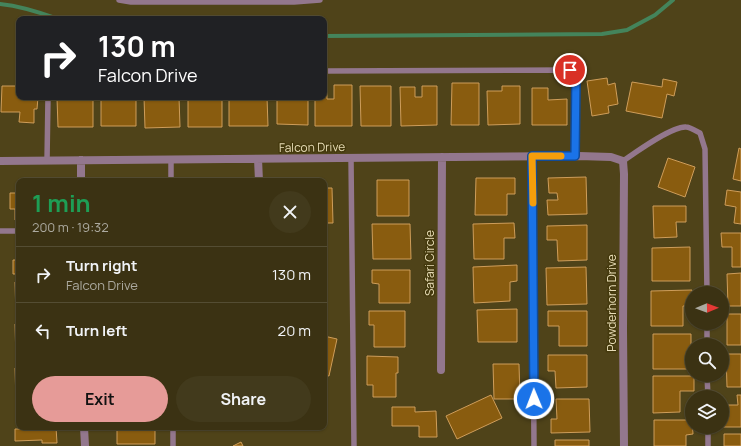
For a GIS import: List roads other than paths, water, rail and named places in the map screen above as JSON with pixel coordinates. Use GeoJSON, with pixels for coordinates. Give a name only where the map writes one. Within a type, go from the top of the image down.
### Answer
{"type":"FeatureCollection","features":[{"type":"Feature","properties":{"kind":"street","name":"Falcon Drive"},"geometry":{"type":"LineString","coordinates":[[0,161],[575,156],[611,157],[623,161]]}},
{"type":"Feature","properties":{"kind":"street","name":"Safari Circle"},"geometry":{"type":"LineString","coordinates":[[441,370],[442,157]]}},
{"type":"Feature","properties":{"kind":"street"},"geometry":{"type":"LineString","coordinates":[[258,159],[259,178]]}},
{"type":"Feature","properties":{"kind":"street"},"geometry":{"type":"LineString","coordinates":[[81,160],[81,178]]}},
{"type":"Feature","properties":{"kind":"street","name":"Powderhorn Drive"},"geometry":{"type":"LineString","coordinates":[[623,161],[624,446]]}},
{"type":"Feature","properties":{"kind":"street"},"geometry":{"type":"LineString","coordinates":[[84,430],[85,446]]}},
{"type":"Feature","properties":{"kind":"lane"},"geometry":{"type":"LineString","coordinates":[[119,0],[131,2],[294,2],[320,0]]}},
{"type":"Feature","properties":{"kind":"lane"},"geometry":{"type":"LineString","coordinates":[[327,71],[570,70],[575,72],[576,76],[575,156]]}},
{"type":"Feature","properties":{"kind":"lane"},"geometry":{"type":"LineString","coordinates":[[47,161],[48,100]]}},
{"type":"Feature","properties":{"kind":"lane"},"geometry":{"type":"LineString","coordinates":[[623,161],[672,130],[686,126],[700,133],[705,149],[707,286]]}},
{"type":"Feature","properties":{"kind":"lane"},"geometry":{"type":"LineString","coordinates":[[532,156],[534,446]]}},
{"type":"Feature","properties":{"kind":"lane"},"geometry":{"type":"LineString","coordinates":[[351,158],[354,446]]}},
{"type":"Feature","properties":{"kind":"lane"},"geometry":{"type":"LineString","coordinates":[[171,160],[171,178]]}},
{"type":"Feature","properties":{"kind":"lane"},"geometry":{"type":"LineString","coordinates":[[0,231],[16,231]]}},
{"type":"Feature","properties":{"kind":"lane"},"geometry":{"type":"LineString","coordinates":[[173,430],[173,446]]}},
{"type":"Feature","properties":{"kind":"lane"},"geometry":{"type":"LineString","coordinates":[[708,434],[708,446]]}},
{"type":"Feature","properties":{"kind":"waterway"},"geometry":{"type":"LineString","coordinates":[[327,36],[602,34],[627,30],[655,15],[673,0]]}},
{"type":"Feature","properties":{"kind":"waterway"},"geometry":{"type":"LineString","coordinates":[[0,4],[15,6],[50,16]]}}]}
